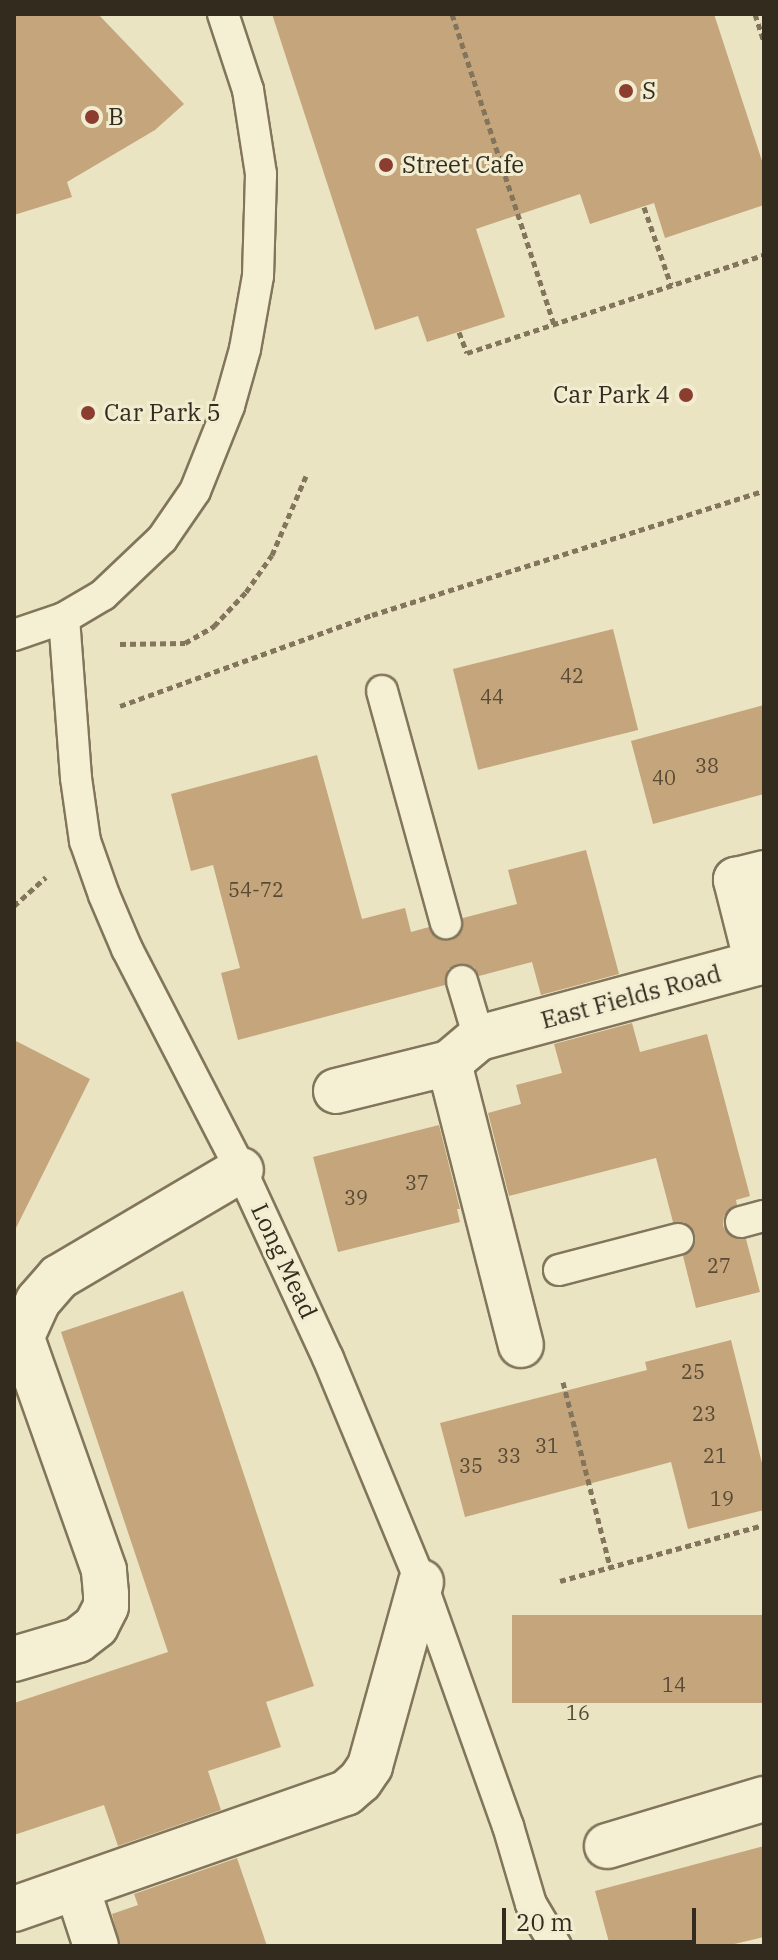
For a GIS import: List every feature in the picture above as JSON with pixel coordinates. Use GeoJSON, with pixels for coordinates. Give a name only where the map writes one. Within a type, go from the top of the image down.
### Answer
{"type":"FeatureCollection","features":[{"type":"Feature","properties":{"kind":"street","name":"East Fields Road"},"geometry":{"type":"LineString","coordinates":[[336,1091],[464,1050],[761,975],[736,880],[764,873]]}},
{"type":"Feature","properties":{"kind":"street"},"geometry":{"type":"LineString","coordinates":[[464,1050],[521,1345]]}},
{"type":"Feature","properties":{"kind":"street"},"geometry":{"type":"LineString","coordinates":[[14,1659],[78,1640],[96,1626],[106,1606],[104,1570],[18,1346],[38,1301],[59,1277],[241,1170]]}},
{"type":"Feature","properties":{"kind":"street"},"geometry":{"type":"LineString","coordinates":[[14,1909],[331,1800],[360,1781],[378,1742],[421,1582]]}},
{"type":"Feature","properties":{"kind":"street"},"geometry":{"type":"LineString","coordinates":[[607,1846],[764,1799]]}},
{"type":"Feature","properties":{"kind":"street"},"geometry":{"type":"LineString","coordinates":[[77,1888],[96,1946]]}},
{"type":"Feature","properties":{"kind":"lane"},"geometry":{"type":"LineString","coordinates":[[14,635],[66,630],[162,539],[179,516],[209,462],[245,349],[258,276],[261,174],[248,90],[223,14]]}},
{"type":"Feature","properties":{"kind":"lane","name":"Long Mead"},"geometry":{"type":"LineString","coordinates":[[66,630],[76,778],[85,841],[104,895],[127,949],[241,1170],[328,1358],[421,1582],[508,1826],[531,1904],[556,1946]]}},
{"type":"Feature","properties":{"kind":"lane"},"geometry":{"type":"LineString","coordinates":[[382,691],[446,923]]}},
{"type":"Feature","properties":{"kind":"lane"},"geometry":{"type":"LineString","coordinates":[[462,981],[464,1050]]}},
{"type":"Feature","properties":{"kind":"lane"},"geometry":{"type":"LineString","coordinates":[[559,1270],[678,1239]]}},
{"type":"Feature","properties":{"kind":"lane","name":"Long Mead"},"geometry":{"type":"LineString","coordinates":[[526,1946],[531,1904]]}},
{"type":"Feature","properties":{"kind":"path"},"geometry":{"type":"LineString","coordinates":[[452,14],[554,324]]}},
{"type":"Feature","properties":{"kind":"path"},"geometry":{"type":"LineString","coordinates":[[755,14],[764,41]]}},
{"type":"Feature","properties":{"kind":"path"},"geometry":{"type":"LineString","coordinates":[[644,207],[671,285]]}},
{"type":"Feature","properties":{"kind":"path"},"geometry":{"type":"LineString","coordinates":[[459,332],[467,353],[764,255]]}},
{"type":"Feature","properties":{"kind":"path"},"geometry":{"type":"LineString","coordinates":[[66,630],[173,645],[195,638],[214,626],[239,601],[272,555],[306,476]]}},
{"type":"Feature","properties":{"kind":"path"},"geometry":{"type":"LineString","coordinates":[[74,723],[372,615],[764,491]]}},
{"type":"Feature","properties":{"kind":"path"},"geometry":{"type":"LineString","coordinates":[[521,1345],[560,1372],[610,1567]]}},
{"type":"Feature","properties":{"kind":"path"},"geometry":{"type":"LineString","coordinates":[[560,1581],[764,1525]]}},
{"type":"Feature","properties":{"kind":"building","name":"B"},"geometry":{"type":"Polygon","coordinates":[[[14,14],[98,14],[184,104],[155,130],[67,182],[72,197],[14,215],[14,14]]]}},
{"type":"Feature","properties":{"kind":"building"},"geometry":{"type":"Polygon","coordinates":[[[272,14],[714,14],[764,167],[764,205],[665,238],[654,203],[590,224],[580,194],[476,229],[505,317],[427,342],[418,316],[375,330],[272,14]]]}},
{"type":"Feature","properties":{"kind":"building"},"geometry":{"type":"Polygon","coordinates":[[[613,629],[638,730],[478,770],[453,669],[613,629]]]}},
{"type":"Feature","properties":{"kind":"building"},"geometry":{"type":"Polygon","coordinates":[[[764,705],[764,794],[653,824],[631,741],[764,705]]]}},
{"type":"Feature","properties":{"kind":"building"},"geometry":{"type":"Polygon","coordinates":[[[317,755],[362,919],[405,908],[411,932],[429,927],[441,940],[452,940],[463,928],[463,918],[517,904],[508,870],[586,850],[619,974],[541,995],[532,962],[479,976],[474,967],[458,964],[448,969],[445,985],[238,1040],[221,973],[240,968],[213,865],[191,871],[171,794],[317,755]]]}},
{"type":"Feature","properties":{"kind":"building"},"geometry":{"type":"Polygon","coordinates":[[[632,1023],[640,1052],[707,1034],[750,1196],[736,1200],[737,1205],[724,1216],[723,1226],[729,1235],[746,1239],[760,1292],[696,1308],[683,1256],[695,1244],[695,1234],[684,1222],[673,1222],[656,1158],[509,1196],[488,1113],[521,1104],[516,1085],[562,1073],[554,1044],[632,1023]]]}},
{"type":"Feature","properties":{"kind":"building"},"geometry":{"type":"Polygon","coordinates":[[[14,1040],[90,1079],[14,1232],[14,1040]]]}},
{"type":"Feature","properties":{"kind":"building"},"geometry":{"type":"Polygon","coordinates":[[[439,1125],[460,1209],[457,1209],[460,1222],[338,1252],[313,1157],[439,1125]]]}},
{"type":"Feature","properties":{"kind":"building"},"geometry":{"type":"Polygon","coordinates":[[[183,1291],[314,1686],[266,1702],[281,1747],[208,1771],[221,1810],[118,1846],[104,1805],[14,1835],[14,1703],[168,1652],[61,1332],[183,1291]]]}},
{"type":"Feature","properties":{"kind":"building"},"geometry":{"type":"Polygon","coordinates":[[[731,1340],[764,1471],[764,1510],[688,1529],[671,1462],[465,1517],[440,1423],[647,1370],[645,1362],[731,1340]]]}},
{"type":"Feature","properties":{"kind":"building"},"geometry":{"type":"Polygon","coordinates":[[[512,1615],[764,1615],[764,1703],[512,1703],[512,1615]]]}},
{"type":"Feature","properties":{"kind":"building"},"geometry":{"type":"Polygon","coordinates":[[[764,1846],[764,1937],[726,1946],[610,1946],[595,1891],[764,1846]]]}},
{"type":"Feature","properties":{"kind":"building"},"geometry":{"type":"Polygon","coordinates":[[[237,1858],[267,1946],[120,1946],[112,1914],[138,1905],[134,1894],[237,1858]]]}},
{"type":"Feature","properties":{"kind":"place","name":"S"},"geometry":{"type":"Point","coordinates":[626,91]}},
{"type":"Feature","properties":{"kind":"place","name":"B"},"geometry":{"type":"Point","coordinates":[92,117]}},
{"type":"Feature","properties":{"kind":"place","name":"Street Cafe"},"geometry":{"type":"Point","coordinates":[386,165]}},
{"type":"Feature","properties":{"kind":"place","name":"Car Park 4"},"geometry":{"type":"Point","coordinates":[686,395]}},
{"type":"Feature","properties":{"kind":"place","name":"Car Park 5"},"geometry":{"type":"Point","coordinates":[88,413]}}]}
